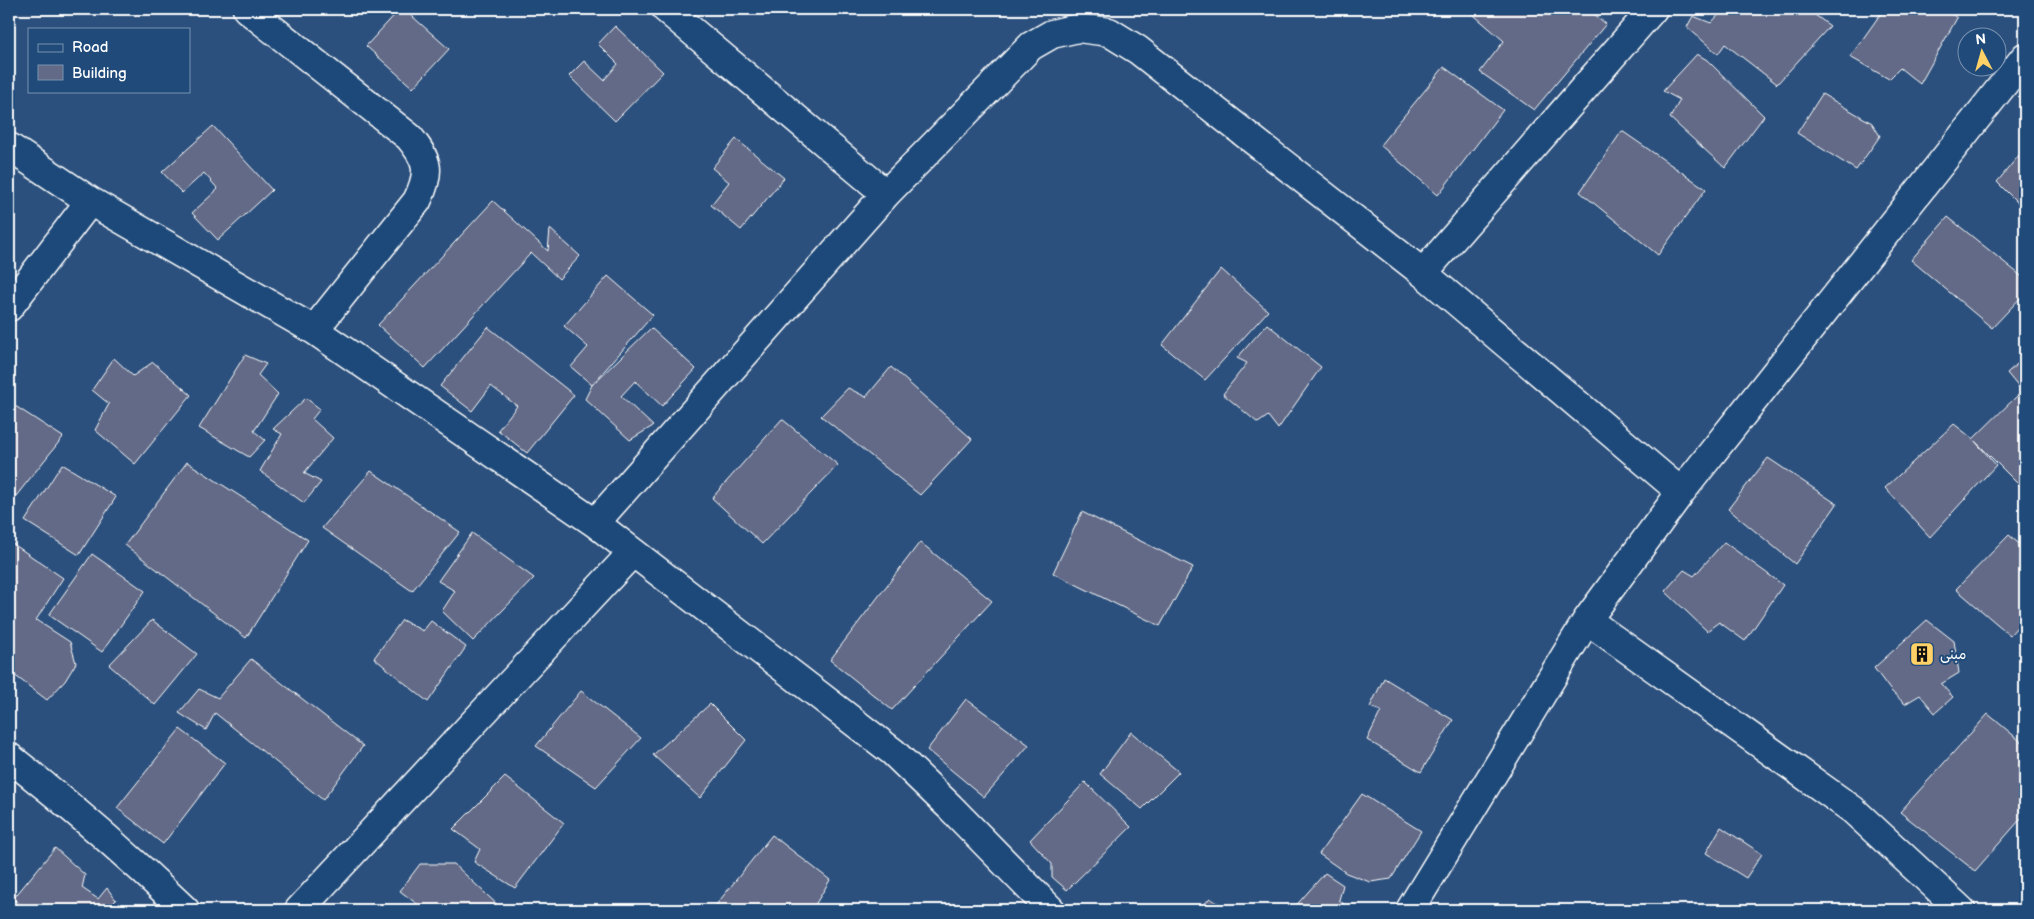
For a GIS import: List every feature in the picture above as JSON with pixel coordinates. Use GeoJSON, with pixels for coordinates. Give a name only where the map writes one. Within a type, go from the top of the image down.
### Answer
{"type":"FeatureCollection","features":[{"type":"Feature","properties":{"kind":"street"},"geometry":{"type":"LineString","coordinates":[[247,9],[409,137],[422,153],[427,169],[424,186],[418,201],[314,330]]}},
{"type":"Feature","properties":{"kind":"street"},"geometry":{"type":"LineString","coordinates":[[666,9],[886,194]]}},
{"type":"Feature","properties":{"kind":"street"},"geometry":{"type":"LineString","coordinates":[[1423,273],[1653,9]]}},
{"type":"Feature","properties":{"kind":"street"},"geometry":{"type":"LineString","coordinates":[[595,523],[886,194],[1031,46],[1052,34],[1078,28],[1109,32],[1138,50],[1423,273],[1681,492]]}},
{"type":"Feature","properties":{"kind":"street"},"geometry":{"type":"LineString","coordinates":[[1410,910],[1587,620],[1681,492],[2025,57]]}},
{"type":"Feature","properties":{"kind":"street"},"geometry":{"type":"LineString","coordinates":[[9,147],[90,201],[314,330],[595,523],[893,752],[1051,910]]}},
{"type":"Feature","properties":{"kind":"street"},"geometry":{"type":"LineString","coordinates":[[9,307],[90,201]]}},
{"type":"Feature","properties":{"kind":"street"},"geometry":{"type":"LineString","coordinates":[[298,910],[632,553]]}},
{"type":"Feature","properties":{"kind":"street"},"geometry":{"type":"LineString","coordinates":[[1587,620],[1853,810],[1961,910]]}},
{"type":"Feature","properties":{"kind":"street"},"geometry":{"type":"LineString","coordinates":[[9,756],[61,798],[185,910]]}},
{"type":"Feature","properties":{"kind":"building"},"geometry":{"type":"Polygon","coordinates":[[[400,9],[404,9],[449,49],[413,88],[366,46],[400,9]]]}},
{"type":"Feature","properties":{"kind":"building"},"geometry":{"type":"Polygon","coordinates":[[[1469,9],[1588,9],[1606,24],[1534,110],[1480,72],[1504,41],[1469,9]]]}},
{"type":"Feature","properties":{"kind":"building"},"geometry":{"type":"Polygon","coordinates":[[[1724,9],[1807,9],[1830,26],[1777,84],[1725,44],[1718,54],[1687,27],[1693,16],[1711,23],[1724,9]]]}},
{"type":"Feature","properties":{"kind":"building"},"geometry":{"type":"Polygon","coordinates":[[[1884,9],[1945,9],[1957,18],[1920,84],[1900,68],[1889,79],[1850,57],[1884,9]]]}},
{"type":"Feature","properties":{"kind":"building"},"geometry":{"type":"Polygon","coordinates":[[[615,26],[663,72],[615,121],[569,76],[584,61],[604,80],[618,64],[598,44],[615,26]]]}},
{"type":"Feature","properties":{"kind":"building"},"geometry":{"type":"Polygon","coordinates":[[[1697,54],[1707,60],[1764,116],[1725,168],[1670,118],[1680,100],[1663,91],[1697,54]]]}},
{"type":"Feature","properties":{"kind":"building"},"geometry":{"type":"Polygon","coordinates":[[[1444,67],[1503,110],[1438,195],[1380,145],[1444,67]]]}},
{"type":"Feature","properties":{"kind":"building"},"geometry":{"type":"Polygon","coordinates":[[[1822,94],[1872,123],[1880,136],[1856,170],[1797,133],[1822,94]]]}},
{"type":"Feature","properties":{"kind":"building"},"geometry":{"type":"Polygon","coordinates":[[[213,126],[272,190],[218,240],[192,213],[218,189],[204,173],[182,193],[162,172],[213,126]]]}},
{"type":"Feature","properties":{"kind":"building"},"geometry":{"type":"Polygon","coordinates":[[[1622,131],[1706,189],[1658,255],[1580,192],[1622,131]]]}},
{"type":"Feature","properties":{"kind":"building"},"geometry":{"type":"Polygon","coordinates":[[[736,139],[784,178],[741,230],[711,205],[729,182],[712,168],[736,139]]]}},
{"type":"Feature","properties":{"kind":"building"},"geometry":{"type":"Polygon","coordinates":[[[2025,148],[2025,210],[1997,182],[2025,148]]]}},
{"type":"Feature","properties":{"kind":"building"},"geometry":{"type":"Polygon","coordinates":[[[493,201],[548,251],[550,229],[580,256],[559,279],[531,253],[425,368],[378,325],[493,201]]]}},
{"type":"Feature","properties":{"kind":"building"},"geometry":{"type":"Polygon","coordinates":[[[1948,217],[2025,279],[2025,293],[1992,328],[1911,260],[1948,217]]]}},
{"type":"Feature","properties":{"kind":"building"},"geometry":{"type":"Polygon","coordinates":[[[2025,220],[2025,232],[2020,228],[2025,220]]]}},
{"type":"Feature","properties":{"kind":"building"},"geometry":{"type":"Polygon","coordinates":[[[1221,269],[1268,311],[1205,380],[1162,345],[1221,269]]]}},
{"type":"Feature","properties":{"kind":"building"},"geometry":{"type":"Polygon","coordinates":[[[608,276],[653,315],[592,385],[571,367],[588,347],[564,326],[608,276]]]}},
{"type":"Feature","properties":{"kind":"building"},"geometry":{"type":"Polygon","coordinates":[[[1267,324],[1321,367],[1278,429],[1268,416],[1258,423],[1223,394],[1247,363],[1237,358],[1267,324]]]}},
{"type":"Feature","properties":{"kind":"building"},"geometry":{"type":"Polygon","coordinates":[[[488,327],[574,395],[527,453],[498,430],[517,406],[491,386],[472,411],[440,386],[488,327]]]}},
{"type":"Feature","properties":{"kind":"building"},"geometry":{"type":"Polygon","coordinates":[[[651,328],[696,369],[662,406],[635,381],[621,396],[653,426],[630,440],[585,399],[592,385],[651,328]]]}},
{"type":"Feature","properties":{"kind":"building"},"geometry":{"type":"Polygon","coordinates":[[[245,355],[266,364],[258,375],[278,394],[254,431],[265,440],[249,457],[199,428],[245,355]]]}},
{"type":"Feature","properties":{"kind":"building"},"geometry":{"type":"Polygon","coordinates":[[[2025,357],[2025,395],[2007,373],[2025,357]]]}},
{"type":"Feature","properties":{"kind":"building"},"geometry":{"type":"Polygon","coordinates":[[[114,358],[133,376],[153,362],[191,395],[135,464],[95,430],[109,404],[92,390],[114,358]]]}},
{"type":"Feature","properties":{"kind":"building"},"geometry":{"type":"Polygon","coordinates":[[[891,367],[972,439],[920,495],[821,416],[848,388],[866,397],[891,367]]]}},
{"type":"Feature","properties":{"kind":"building"},"geometry":{"type":"Polygon","coordinates":[[[2018,395],[2025,402],[2025,491],[1973,439],[2018,395]]]}},
{"type":"Feature","properties":{"kind":"building"},"geometry":{"type":"Polygon","coordinates":[[[306,398],[320,409],[312,419],[333,438],[304,473],[321,482],[304,503],[260,471],[282,434],[273,429],[306,398]]]}},
{"type":"Feature","properties":{"kind":"building"},"geometry":{"type":"Polygon","coordinates":[[[9,402],[63,437],[16,496],[9,490],[9,402]]]}},
{"type":"Feature","properties":{"kind":"building"},"geometry":{"type":"Polygon","coordinates":[[[782,419],[838,465],[762,544],[712,498],[782,419]]]}},
{"type":"Feature","properties":{"kind":"building"},"geometry":{"type":"Polygon","coordinates":[[[1954,424],[1973,439],[1996,465],[1930,537],[1885,488],[1954,424]]]}},
{"type":"Feature","properties":{"kind":"building"},"geometry":{"type":"Polygon","coordinates":[[[1768,458],[1837,504],[1795,564],[1728,509],[1768,458]]]}},
{"type":"Feature","properties":{"kind":"building"},"geometry":{"type":"Polygon","coordinates":[[[187,462],[308,540],[246,638],[125,545],[187,462]]]}},
{"type":"Feature","properties":{"kind":"building"},"geometry":{"type":"Polygon","coordinates":[[[62,464],[116,497],[79,555],[25,521],[62,464]]]}},
{"type":"Feature","properties":{"kind":"building"},"geometry":{"type":"Polygon","coordinates":[[[371,471],[460,532],[412,591],[322,528],[371,471]]]}},
{"type":"Feature","properties":{"kind":"building"},"geometry":{"type":"Polygon","coordinates":[[[1082,512],[1193,567],[1160,626],[1053,573],[1082,512]]]}},
{"type":"Feature","properties":{"kind":"building"},"geometry":{"type":"Polygon","coordinates":[[[472,533],[534,578],[473,641],[442,611],[455,591],[438,581],[472,533]]]}},
{"type":"Feature","properties":{"kind":"building"},"geometry":{"type":"Polygon","coordinates":[[[2009,535],[2025,549],[2025,618],[2010,635],[1956,589],[2009,535]]]}},
{"type":"Feature","properties":{"kind":"building"},"geometry":{"type":"Polygon","coordinates":[[[9,541],[63,578],[36,620],[70,642],[76,663],[65,681],[47,700],[9,671],[9,541]]]}},
{"type":"Feature","properties":{"kind":"building"},"geometry":{"type":"Polygon","coordinates":[[[920,542],[992,601],[892,710],[830,660],[920,542]]]}},
{"type":"Feature","properties":{"kind":"building"},"geometry":{"type":"Polygon","coordinates":[[[1724,542],[1783,585],[1745,641],[1719,622],[1707,631],[1665,591],[1684,570],[1694,576],[1724,542]]]}},
{"type":"Feature","properties":{"kind":"building"},"geometry":{"type":"Polygon","coordinates":[[[92,554],[145,591],[102,652],[49,615],[92,554]]]}},
{"type":"Feature","properties":{"kind":"building"},"geometry":{"type":"Polygon","coordinates":[[[152,620],[197,654],[155,705],[109,665],[152,620]]]}},
{"type":"Feature","properties":{"kind":"building"},"geometry":{"type":"Polygon","coordinates":[[[402,620],[423,631],[431,621],[466,647],[428,702],[374,658],[402,620]]]}},
{"type":"Feature","properties":{"kind":"building","name":"مبنى"},"geometry":{"type":"Polygon","coordinates":[[[1927,620],[1954,641],[1959,673],[1941,684],[1953,697],[1935,713],[1920,695],[1905,704],[1891,691],[1874,668],[1927,620]]]}},
{"type":"Feature","properties":{"kind":"building"},"geometry":{"type":"Polygon","coordinates":[[[251,659],[363,746],[323,800],[215,713],[206,730],[179,713],[199,689],[218,698],[251,659]]]}},
{"type":"Feature","properties":{"kind":"building"},"geometry":{"type":"Polygon","coordinates":[[[1384,678],[1453,720],[1421,772],[1367,740],[1381,711],[1370,707],[1384,678]]]}},
{"type":"Feature","properties":{"kind":"building"},"geometry":{"type":"Polygon","coordinates":[[[581,691],[641,738],[596,787],[536,746],[581,691]]]}},
{"type":"Feature","properties":{"kind":"building"},"geometry":{"type":"Polygon","coordinates":[[[966,699],[1029,745],[984,797],[927,750],[966,699]]]}},
{"type":"Feature","properties":{"kind":"building"},"geometry":{"type":"Polygon","coordinates":[[[710,704],[746,740],[700,798],[653,755],[710,704]]]}},
{"type":"Feature","properties":{"kind":"building"},"geometry":{"type":"Polygon","coordinates":[[[1988,714],[2025,745],[2025,814],[1975,871],[1900,812],[1988,714]]]}},
{"type":"Feature","properties":{"kind":"building"},"geometry":{"type":"Polygon","coordinates":[[[180,729],[225,763],[163,844],[117,808],[180,729]]]}},
{"type":"Feature","properties":{"kind":"building"},"geometry":{"type":"Polygon","coordinates":[[[1131,732],[1179,772],[1142,809],[1100,774],[1131,732]]]}},
{"type":"Feature","properties":{"kind":"building"},"geometry":{"type":"Polygon","coordinates":[[[505,777],[564,823],[515,888],[474,862],[480,849],[453,829],[505,777]]]}},
{"type":"Feature","properties":{"kind":"building"},"geometry":{"type":"Polygon","coordinates":[[[1085,782],[1131,827],[1067,890],[1052,877],[1052,864],[1030,840],[1085,782]]]}},
{"type":"Feature","properties":{"kind":"building"},"geometry":{"type":"Polygon","coordinates":[[[1362,794],[1421,831],[1391,879],[1370,882],[1346,873],[1319,854],[1362,794]]]}},
{"type":"Feature","properties":{"kind":"building"},"geometry":{"type":"Polygon","coordinates":[[[1721,827],[1762,854],[1746,878],[1706,853],[1721,827]]]}},
{"type":"Feature","properties":{"kind":"building"},"geometry":{"type":"Polygon","coordinates":[[[772,835],[830,880],[812,910],[712,910],[772,835]]]}},
{"type":"Feature","properties":{"kind":"building"},"geometry":{"type":"Polygon","coordinates":[[[55,848],[85,875],[82,888],[98,899],[107,888],[116,900],[107,910],[28,910],[13,899],[55,848]]]}},
{"type":"Feature","properties":{"kind":"building"},"geometry":{"type":"Polygon","coordinates":[[[420,864],[454,864],[503,910],[425,910],[400,891],[420,864]]]}},
{"type":"Feature","properties":{"kind":"building"},"geometry":{"type":"Polygon","coordinates":[[[1325,873],[1343,885],[1339,900],[1351,910],[1292,910],[1325,873]]]}},
{"type":"Feature","properties":{"kind":"building"},"geometry":{"type":"Polygon","coordinates":[[[1210,898],[1225,908],[1223,910],[1199,910],[1210,898]]]}},
{"type":"Feature","properties":{"kind":"place","name":"مبنى"},"geometry":{"type":"Point","coordinates":[1922,654]}}]}
